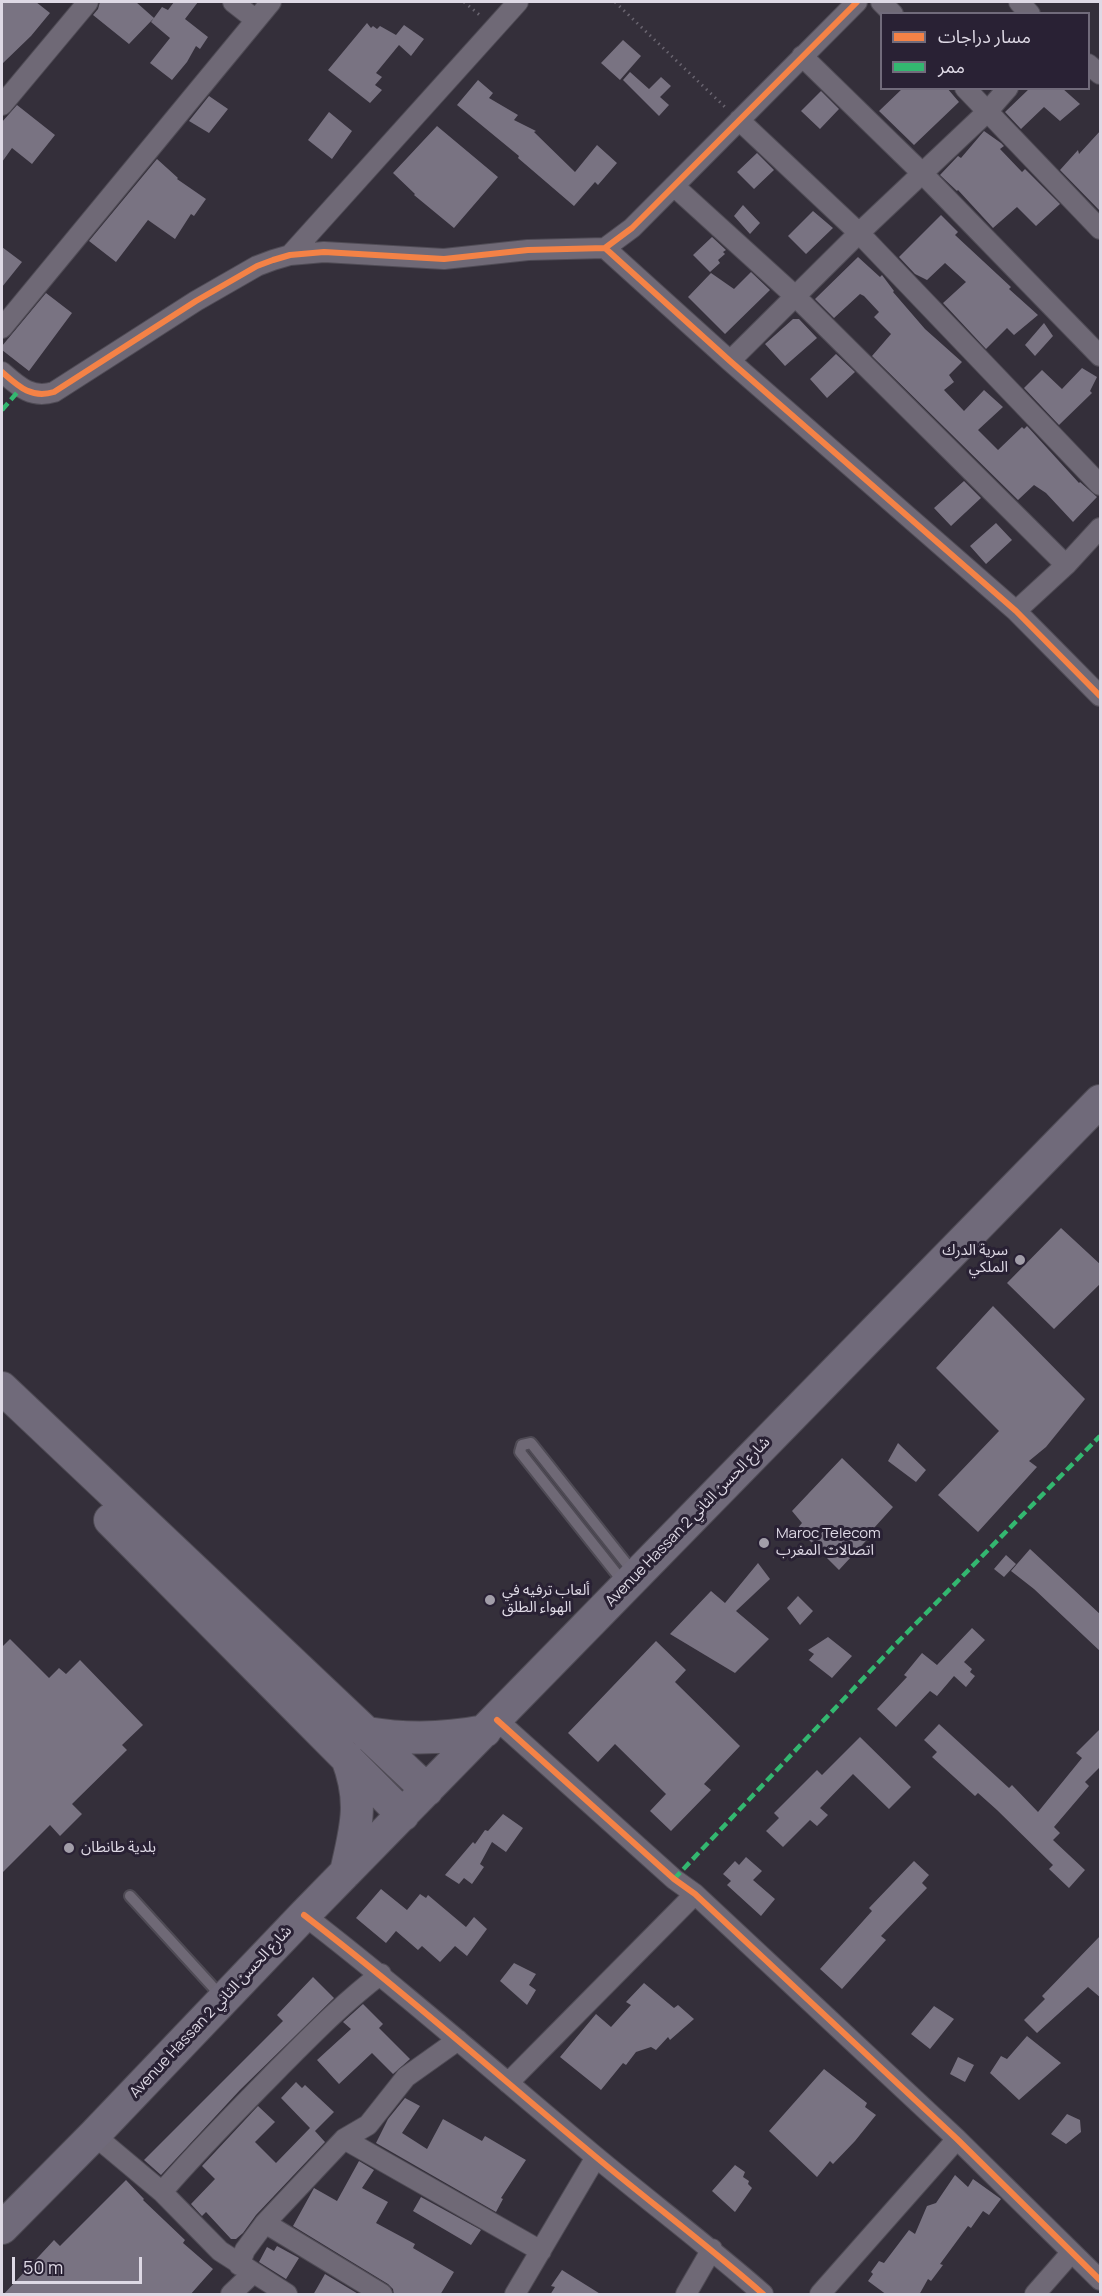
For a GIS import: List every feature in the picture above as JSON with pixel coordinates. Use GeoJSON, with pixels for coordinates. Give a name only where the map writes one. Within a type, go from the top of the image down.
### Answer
{"type":"FeatureCollection","features":[{"type":"Feature","properties":{"kind":"main road","name":"Avenue Hassan 2 شارع الحسن الثاني"},"geometry":{"type":"LineString","coordinates":[[7,2213],[94,2135],[304,1915],[1101,1101]]}},
{"type":"Feature","properties":{"kind":"main road"},"geometry":{"type":"LineString","coordinates":[[2,1388],[427,1790]]}},
{"type":"Feature","properties":{"kind":"main road"},"geometry":{"type":"LineString","coordinates":[[2,1415],[108,1517],[403,1815]]}},
{"type":"Feature","properties":{"kind":"main road"},"geometry":{"type":"LineString","coordinates":[[367,1733],[396,1738],[426,1739],[456,1737],[491,1726]]}},
{"type":"Feature","properties":{"kind":"main road"},"geometry":{"type":"LineString","coordinates":[[346,1758],[355,1780],[358,1803],[355,1832],[346,1872]]}},
{"type":"Feature","properties":{"kind":"street"},"geometry":{"type":"LineString","coordinates":[[2,105],[88,2]]}},
{"type":"Feature","properties":{"kind":"street"},"geometry":{"type":"LineString","coordinates":[[233,2],[256,20]]}},
{"type":"Feature","properties":{"kind":"street"},"geometry":{"type":"LineString","coordinates":[[2,328],[271,2]]}},
{"type":"Feature","properties":{"kind":"street"},"geometry":{"type":"LineString","coordinates":[[290,255],[518,2]]}},
{"type":"Feature","properties":{"kind":"street"},"geometry":{"type":"LineString","coordinates":[[2,372],[29,392],[37,395],[54,392],[214,290],[257,266],[290,255],[324,252],[444,259],[528,250],[605,248],[632,228],[856,2]]}},
{"type":"Feature","properties":{"kind":"street"},"geometry":{"type":"LineString","coordinates":[[802,56],[922,173],[1101,356]]}},
{"type":"Feature","properties":{"kind":"street"},"geometry":{"type":"LineString","coordinates":[[967,90],[1101,229]]}},
{"type":"Feature","properties":{"kind":"street"},"geometry":{"type":"LineString","coordinates":[[730,361],[859,233],[987,112],[1006,90]]}},
{"type":"Feature","properties":{"kind":"street"},"geometry":{"type":"LineString","coordinates":[[739,120],[859,233],[1101,485]]}},
{"type":"Feature","properties":{"kind":"street"},"geometry":{"type":"LineString","coordinates":[[674,186],[795,296],[1066,566]]}},
{"type":"Feature","properties":{"kind":"street"},"geometry":{"type":"LineString","coordinates":[[605,248],[730,361],[1016,611],[1101,696]]}},
{"type":"Feature","properties":{"kind":"street"},"geometry":{"type":"LineString","coordinates":[[1016,611],[1066,566],[1101,528]]}},
{"type":"Feature","properties":{"kind":"street"},"geometry":{"type":"LineString","coordinates":[[491,1726],[695,1894],[957,2139],[1101,2280]]}},
{"type":"Feature","properties":{"kind":"street"},"geometry":{"type":"LineString","coordinates":[[507,2083],[695,1894]]}},
{"type":"Feature","properties":{"kind":"street"},"geometry":{"type":"LineString","coordinates":[[304,1915],[381,1974],[596,2157],[712,2249],[763,2295]]}},
{"type":"Feature","properties":{"kind":"street"},"geometry":{"type":"LineString","coordinates":[[162,2192],[219,2129],[352,1996],[381,1974]]}},
{"type":"Feature","properties":{"kind":"street"},"geometry":{"type":"LineString","coordinates":[[231,2295],[246,2269],[245,2250],[265,2223],[344,2139],[368,2125],[406,2077],[458,2040]]}},
{"type":"Feature","properties":{"kind":"street"},"geometry":{"type":"LineString","coordinates":[[94,2135],[162,2192],[220,2252],[287,2295]]}},
{"type":"Feature","properties":{"kind":"street"},"geometry":{"type":"LineString","coordinates":[[344,2139],[541,2251]]}},
{"type":"Feature","properties":{"kind":"street"},"geometry":{"type":"LineString","coordinates":[[820,2295],[957,2139]]}},
{"type":"Feature","properties":{"kind":"street"},"geometry":{"type":"LineString","coordinates":[[515,2295],[596,2157]]}},
{"type":"Feature","properties":{"kind":"street"},"geometry":{"type":"LineString","coordinates":[[265,2223],[382,2295]]}},
{"type":"Feature","properties":{"kind":"street"},"geometry":{"type":"LineString","coordinates":[[686,2295],[712,2249]]}},
{"type":"Feature","properties":{"kind":"street"},"geometry":{"type":"LineString","coordinates":[[1035,2295],[1071,2253]]}},
{"type":"Feature","properties":{"kind":"lane"},"geometry":{"type":"LineString","coordinates":[[531,1443],[562,1481],[631,1581],[550,1491],[520,1452],[522,1445],[531,1443]]}},
{"type":"Feature","properties":{"kind":"lane"},"geometry":{"type":"LineString","coordinates":[[550,1491],[562,1481]]}},
{"type":"Feature","properties":{"kind":"lane"},"geometry":{"type":"LineString","coordinates":[[130,1896],[224,2000]]}},
{"type":"Feature","properties":{"kind":"path"},"geometry":{"type":"LineString","coordinates":[[615,2],[739,120]]}},
{"type":"Feature","properties":{"kind":"building"},"geometry":{"type":"Polygon","coordinates":[[[2,2],[36,2],[50,13],[31,36],[2,64],[2,2]]]}},
{"type":"Feature","properties":{"kind":"building"},"geometry":{"type":"Polygon","coordinates":[[[100,2],[136,2],[154,18],[129,44],[93,15],[100,2]]]}},
{"type":"Feature","properties":{"kind":"building"},"geometry":{"type":"Polygon","coordinates":[[[174,2],[198,2],[185,19],[208,37],[200,49],[196,46],[187,62],[172,80],[150,63],[170,38],[151,22],[162,7],[168,10],[174,2]]]}},
{"type":"Feature","properties":{"kind":"building"},"geometry":{"type":"Polygon","coordinates":[[[367,23],[371,28],[373,26],[377,29],[380,26],[396,35],[404,25],[424,39],[411,56],[399,45],[376,73],[382,77],[375,85],[382,90],[370,103],[328,70],[367,23]]]}},
{"type":"Feature","properties":{"kind":"building"},"geometry":{"type":"Polygon","coordinates":[[[623,40],[641,56],[620,80],[601,63],[623,40]]]}},
{"type":"Feature","properties":{"kind":"building"},"geometry":{"type":"Polygon","coordinates":[[[630,72],[649,89],[661,77],[671,86],[660,97],[669,105],[659,116],[623,80],[630,72]]]}},
{"type":"Feature","properties":{"kind":"building"},"geometry":{"type":"Polygon","coordinates":[[[478,80],[493,93],[489,98],[518,115],[514,120],[536,131],[534,132],[575,172],[597,145],[617,163],[598,185],[595,182],[574,206],[518,158],[519,156],[457,105],[478,80]]]}},
{"type":"Feature","properties":{"kind":"building"},"geometry":{"type":"Polygon","coordinates":[[[901,90],[949,90],[959,102],[914,145],[879,111],[901,90]]]}},
{"type":"Feature","properties":{"kind":"building"},"geometry":{"type":"Polygon","coordinates":[[[1028,90],[1064,90],[1080,104],[1060,121],[1044,107],[1021,129],[1005,112],[1028,90]]]}},
{"type":"Feature","properties":{"kind":"building"},"geometry":{"type":"Polygon","coordinates":[[[821,91],[839,109],[820,129],[801,111],[821,91]]]}},
{"type":"Feature","properties":{"kind":"building"},"geometry":{"type":"Polygon","coordinates":[[[209,96],[228,109],[209,133],[189,121],[209,96]]]}},
{"type":"Feature","properties":{"kind":"building"},"geometry":{"type":"Polygon","coordinates":[[[17,105],[55,135],[32,164],[12,148],[2,162],[2,122],[17,105]]]}},
{"type":"Feature","properties":{"kind":"building"},"geometry":{"type":"Polygon","coordinates":[[[329,112],[352,131],[332,159],[308,140],[329,112]]]}},
{"type":"Feature","properties":{"kind":"building"},"geometry":{"type":"Polygon","coordinates":[[[437,126],[498,177],[454,228],[414,195],[393,173],[437,126]]]}},
{"type":"Feature","properties":{"kind":"building"},"geometry":{"type":"Polygon","coordinates":[[[1101,130],[1101,212],[1060,170],[1078,150],[1079,154],[1101,130]]]}},
{"type":"Feature","properties":{"kind":"building"},"geometry":{"type":"Polygon","coordinates":[[[984,131],[1004,146],[1000,149],[1022,172],[1025,169],[1060,204],[1036,226],[1017,207],[993,228],[958,190],[940,175],[958,156],[961,158],[984,131]]]}},
{"type":"Feature","properties":{"kind":"building"},"geometry":{"type":"Polygon","coordinates":[[[757,153],[774,170],[754,189],[737,172],[757,153]]]}},
{"type":"Feature","properties":{"kind":"building"},"geometry":{"type":"Polygon","coordinates":[[[157,159],[177,179],[206,199],[194,216],[191,214],[175,239],[148,220],[116,262],[89,241],[157,159]]]}},
{"type":"Feature","properties":{"kind":"building"},"geometry":{"type":"Polygon","coordinates":[[[743,205],[760,223],[750,234],[734,216],[743,205]]]}},
{"type":"Feature","properties":{"kind":"building"},"geometry":{"type":"Polygon","coordinates":[[[813,211],[833,228],[806,254],[788,236],[813,211]]]}},
{"type":"Feature","properties":{"kind":"building"},"geometry":{"type":"Polygon","coordinates":[[[941,215],[958,232],[955,235],[1038,315],[1014,335],[1007,328],[986,349],[943,303],[966,282],[945,263],[927,280],[915,274],[899,257],[941,215]]]}},
{"type":"Feature","properties":{"kind":"building"},"geometry":{"type":"Polygon","coordinates":[[[712,237],[726,250],[718,260],[720,263],[710,272],[693,255],[712,237]]]}},
{"type":"Feature","properties":{"kind":"building"},"geometry":{"type":"Polygon","coordinates":[[[2,247],[22,262],[2,287],[2,247]]]}},
{"type":"Feature","properties":{"kind":"building"},"geometry":{"type":"Polygon","coordinates":[[[858,257],[880,277],[882,275],[893,292],[925,329],[962,362],[949,375],[954,382],[944,390],[964,411],[984,390],[1003,407],[978,430],[998,450],[1022,427],[1024,429],[1027,426],[1079,483],[1097,497],[1073,522],[1046,493],[1034,485],[1018,500],[872,356],[891,334],[874,317],[879,312],[864,296],[860,294],[834,318],[815,299],[858,257]]]}},
{"type":"Feature","properties":{"kind":"building"},"geometry":{"type":"Polygon","coordinates":[[[751,272],[770,290],[725,334],[688,297],[711,273],[734,289],[751,272]]]}},
{"type":"Feature","properties":{"kind":"building"},"geometry":{"type":"Polygon","coordinates":[[[46,293],[72,313],[29,371],[2,350],[2,346],[46,293]]]}},
{"type":"Feature","properties":{"kind":"building"},"geometry":{"type":"Polygon","coordinates":[[[793,319],[799,319],[817,338],[785,366],[765,344],[793,319]]]}},
{"type":"Feature","properties":{"kind":"building"},"geometry":{"type":"Polygon","coordinates":[[[1044,323],[1053,336],[1035,356],[1025,345],[1044,323]]]}},
{"type":"Feature","properties":{"kind":"building"},"geometry":{"type":"Polygon","coordinates":[[[836,354],[855,372],[827,398],[810,379],[836,354]]]}},
{"type":"Feature","properties":{"kind":"building"},"geometry":{"type":"Polygon","coordinates":[[[1082,368],[1097,377],[1090,391],[1092,393],[1059,425],[1024,388],[1042,370],[1062,389],[1082,368]]]}},
{"type":"Feature","properties":{"kind":"building"},"geometry":{"type":"Polygon","coordinates":[[[964,481],[981,498],[951,526],[934,508],[964,481]]]}},
{"type":"Feature","properties":{"kind":"building"},"geometry":{"type":"Polygon","coordinates":[[[996,523],[1012,540],[986,564],[970,546],[996,523]]]}},
{"type":"Feature","properties":{"kind":"building"},"geometry":{"type":"Polygon","coordinates":[[[1061,1228],[1101,1265],[1101,1283],[1054,1329],[1007,1283],[1061,1228]]]}},
{"type":"Feature","properties":{"kind":"building"},"geometry":{"type":"Polygon","coordinates":[[[993,1306],[1085,1399],[1046,1447],[1029,1461],[1037,1467],[978,1532],[938,1495],[999,1431],[936,1368],[993,1306]]]}},
{"type":"Feature","properties":{"kind":"building"},"geometry":{"type":"Polygon","coordinates":[[[898,1443],[926,1470],[916,1482],[888,1461],[898,1443]]]}},
{"type":"Feature","properties":{"kind":"building"},"geometry":{"type":"Polygon","coordinates":[[[842,1458],[893,1507],[874,1528],[876,1530],[839,1570],[827,1558],[829,1556],[796,1530],[802,1523],[792,1511],[842,1458]]]}},
{"type":"Feature","properties":{"kind":"building"},"geometry":{"type":"Polygon","coordinates":[[[1030,1549],[1101,1615],[1101,1652],[1034,1589],[1011,1571],[1030,1549]]]}},
{"type":"Feature","properties":{"kind":"building"},"geometry":{"type":"Polygon","coordinates":[[[1006,1555],[1016,1564],[1004,1577],[994,1569],[1006,1555]]]}},
{"type":"Feature","properties":{"kind":"building"},"geometry":{"type":"Polygon","coordinates":[[[758,1563],[770,1579],[736,1611],[769,1639],[735,1673],[670,1634],[711,1591],[725,1603],[758,1563]]]}},
{"type":"Feature","properties":{"kind":"building"},"geometry":{"type":"Polygon","coordinates":[[[798,1596],[813,1611],[800,1625],[787,1608],[798,1596]]]}},
{"type":"Feature","properties":{"kind":"building"},"geometry":{"type":"Polygon","coordinates":[[[972,1628],[985,1640],[964,1662],[972,1669],[970,1672],[975,1676],[966,1687],[954,1676],[937,1696],[930,1691],[896,1727],[877,1709],[907,1677],[904,1675],[922,1653],[937,1665],[972,1628]]]}},
{"type":"Feature","properties":{"kind":"building"},"geometry":{"type":"Polygon","coordinates":[[[828,1637],[852,1656],[832,1678],[809,1660],[814,1654],[808,1650],[828,1637]]]}},
{"type":"Feature","properties":{"kind":"building"},"geometry":{"type":"Polygon","coordinates":[[[10,1639],[49,1678],[59,1668],[66,1674],[80,1660],[143,1725],[122,1745],[127,1750],[72,1804],[82,1814],[60,1836],[50,1825],[2,1873],[2,1647],[10,1639]]]}},
{"type":"Feature","properties":{"kind":"building"},"geometry":{"type":"Polygon","coordinates":[[[656,1641],[686,1670],[675,1682],[740,1746],[704,1784],[711,1790],[671,1831],[650,1811],[666,1794],[615,1744],[598,1762],[568,1733],[656,1641]]]}},
{"type":"Feature","properties":{"kind":"building"},"geometry":{"type":"Polygon","coordinates":[[[939,1724],[1009,1788],[1012,1785],[1038,1812],[1082,1758],[1076,1753],[1101,1728],[1101,1766],[1085,1782],[1089,1786],[1054,1827],[1060,1833],[1053,1840],[1085,1870],[1069,1888],[1049,1869],[1053,1865],[997,1810],[978,1793],[975,1796],[932,1757],[937,1752],[924,1740],[939,1724]]]}},
{"type":"Feature","properties":{"kind":"building"},"geometry":{"type":"Polygon","coordinates":[[[860,1737],[911,1787],[889,1809],[853,1774],[820,1808],[828,1815],[817,1826],[810,1820],[783,1847],[766,1831],[779,1818],[774,1813],[817,1770],[822,1775],[860,1737]]]}},
{"type":"Feature","properties":{"kind":"building"},"geometry":{"type":"Polygon","coordinates":[[[503,1814],[523,1828],[506,1852],[492,1842],[480,1864],[484,1867],[472,1884],[464,1878],[459,1884],[445,1875],[473,1842],[475,1844],[485,1830],[488,1831],[503,1814]]]}},
{"type":"Feature","properties":{"kind":"building"},"geometry":{"type":"Polygon","coordinates":[[[746,1857],[762,1871],[753,1880],[775,1899],[761,1916],[727,1885],[731,1881],[723,1874],[735,1861],[739,1865],[746,1857]]]}},
{"type":"Feature","properties":{"kind":"building"},"geometry":{"type":"Polygon","coordinates":[[[914,1861],[929,1875],[922,1883],[927,1888],[881,1936],[886,1940],[842,1989],[820,1969],[872,1911],[869,1908],[914,1861]]]}},
{"type":"Feature","properties":{"kind":"building"},"geometry":{"type":"Polygon","coordinates":[[[381,1889],[407,1910],[420,1894],[426,1898],[428,1895],[466,1927],[474,1917],[487,1929],[467,1956],[455,1946],[440,1962],[422,1946],[418,1950],[396,1931],[386,1943],[356,1918],[381,1889]]]}},
{"type":"Feature","properties":{"kind":"building"},"geometry":{"type":"Polygon","coordinates":[[[1101,1935],[1101,1998],[1088,1987],[1037,2033],[1024,2020],[1045,1999],[1042,1996],[1101,1935]]]}},
{"type":"Feature","properties":{"kind":"building"},"geometry":{"type":"Polygon","coordinates":[[[514,1963],[536,1974],[529,1985],[536,1990],[527,2005],[500,1981],[514,1963]]]}},
{"type":"Feature","properties":{"kind":"building"},"geometry":{"type":"Polygon","coordinates":[[[313,1977],[334,1998],[240,2090],[161,2175],[144,2160],[283,2021],[277,2015],[313,1977]]]}},
{"type":"Feature","properties":{"kind":"building"},"geometry":{"type":"Polygon","coordinates":[[[644,1983],[674,2008],[678,2005],[694,2019],[670,2040],[668,2037],[656,2050],[651,2047],[636,2052],[626,2065],[623,2063],[601,2090],[560,2057],[596,2014],[611,2027],[631,2005],[626,2002],[644,1983]]]}},
{"type":"Feature","properties":{"kind":"building"},"geometry":{"type":"Polygon","coordinates":[[[363,2004],[383,2024],[379,2028],[410,2059],[393,2074],[372,2053],[339,2084],[317,2060],[351,2029],[343,2022],[363,2004]]]}},
{"type":"Feature","properties":{"kind":"building"},"geometry":{"type":"Polygon","coordinates":[[[934,2006],[954,2019],[930,2049],[911,2034],[934,2006]]]}},
{"type":"Feature","properties":{"kind":"building"},"geometry":{"type":"Polygon","coordinates":[[[1027,2036],[1061,2063],[1019,2100],[990,2073],[1001,2056],[1007,2059],[1027,2036]]]}},
{"type":"Feature","properties":{"kind":"building"},"geometry":{"type":"Polygon","coordinates":[[[958,2057],[974,2065],[965,2082],[950,2074],[958,2057]]]}},
{"type":"Feature","properties":{"kind":"building"},"geometry":{"type":"Polygon","coordinates":[[[824,2069],[867,2103],[865,2107],[876,2115],[855,2141],[833,2164],[830,2161],[817,2177],[769,2131],[824,2069]]]}},
{"type":"Feature","properties":{"kind":"building"},"geometry":{"type":"Polygon","coordinates":[[[296,2082],[302,2088],[305,2085],[334,2112],[315,2131],[325,2142],[256,2215],[243,2233],[236,2239],[231,2239],[206,2212],[202,2216],[191,2204],[215,2179],[202,2166],[258,2106],[275,2122],[255,2142],[276,2163],[310,2128],[281,2098],[296,2082]]]}},
{"type":"Feature","properties":{"kind":"building"},"geometry":{"type":"Polygon","coordinates":[[[405,2098],[420,2106],[402,2133],[427,2149],[443,2119],[482,2141],[485,2136],[526,2160],[501,2198],[503,2199],[496,2212],[376,2143],[388,2119],[405,2098]]]}},
{"type":"Feature","properties":{"kind":"building"},"geometry":{"type":"Polygon","coordinates":[[[1067,2114],[1080,2120],[1081,2132],[1066,2144],[1051,2134],[1067,2114]]]}},
{"type":"Feature","properties":{"kind":"building"},"geometry":{"type":"Polygon","coordinates":[[[359,2161],[374,2170],[362,2188],[388,2202],[376,2223],[415,2244],[413,2248],[454,2272],[440,2295],[394,2295],[393,2289],[388,2284],[293,2226],[314,2188],[337,2201],[359,2161]]]}},
{"type":"Feature","properties":{"kind":"building"},"geometry":{"type":"Polygon","coordinates":[[[735,2165],[745,2172],[743,2177],[749,2181],[748,2184],[752,2188],[735,2212],[712,2191],[735,2165]]]}},
{"type":"Feature","properties":{"kind":"building"},"geometry":{"type":"Polygon","coordinates":[[[955,2175],[968,2187],[973,2179],[1001,2199],[989,2215],[983,2211],[971,2228],[968,2226],[940,2264],[943,2265],[931,2281],[928,2279],[919,2295],[887,2295],[868,2281],[873,2274],[871,2272],[879,2261],[884,2263],[909,2230],[915,2234],[927,2206],[936,2203],[955,2175]]]}},
{"type":"Feature","properties":{"kind":"building"},"geometry":{"type":"Polygon","coordinates":[[[126,2180],[143,2200],[185,2240],[183,2243],[213,2269],[190,2295],[3,2295],[54,2240],[60,2246],[126,2180]]]}},
{"type":"Feature","properties":{"kind":"building"},"geometry":{"type":"Polygon","coordinates":[[[421,2197],[481,2230],[471,2245],[413,2211],[421,2197]]]}},
{"type":"Feature","properties":{"kind":"building"},"geometry":{"type":"Polygon","coordinates":[[[277,2246],[299,2258],[286,2279],[259,2262],[267,2247],[274,2251],[277,2246]]]}},
{"type":"Feature","properties":{"kind":"building"},"geometry":{"type":"Polygon","coordinates":[[[562,2270],[602,2295],[550,2295],[555,2287],[551,2286],[562,2270]]]}},
{"type":"Feature","properties":{"kind":"building"},"geometry":{"type":"Polygon","coordinates":[[[325,2274],[360,2295],[313,2295],[325,2274]]]}},
{"type":"Feature","properties":{"kind":"marked path"},"geometry":{"type":"LineString","coordinates":[[2,410],[21,388]]}},
{"type":"Feature","properties":{"kind":"marked path"},"geometry":{"type":"LineString","coordinates":[[674,1879],[892,1648],[1100,1436]]}},
{"type":"Feature","properties":{"kind":"cycle path"},"geometry":{"type":"LineString","coordinates":[[2,372],[25,390],[38,394],[54,392],[196,301],[257,266],[290,255],[324,252],[444,259],[528,250],[605,248],[632,228],[857,2]]}},
{"type":"Feature","properties":{"kind":"cycle path"},"geometry":{"type":"LineString","coordinates":[[605,248],[730,361],[1016,611],[1100,696]]}},
{"type":"Feature","properties":{"kind":"cycle path"},"geometry":{"type":"LineString","coordinates":[[497,1720],[674,1879],[695,1894],[957,2139],[1100,2280]]}},
{"type":"Feature","properties":{"kind":"cycle path"},"geometry":{"type":"LineString","coordinates":[[304,1915],[410,2000],[606,2166],[763,2294]]}},
{"type":"Feature","properties":{"kind":"place","name":"سرية الدرك الملكي"},"geometry":{"type":"Point","coordinates":[1020,1260]}},
{"type":"Feature","properties":{"kind":"place","name":"Maroc Telecom اتصالات المغرب"},"geometry":{"type":"Point","coordinates":[764,1543]}},
{"type":"Feature","properties":{"kind":"place","name":"ألعاب ترفيه في الهواء الطلق"},"geometry":{"type":"Point","coordinates":[490,1600]}},
{"type":"Feature","properties":{"kind":"place","name":"بلدية طانطان"},"geometry":{"type":"Point","coordinates":[69,1848]}}]}
